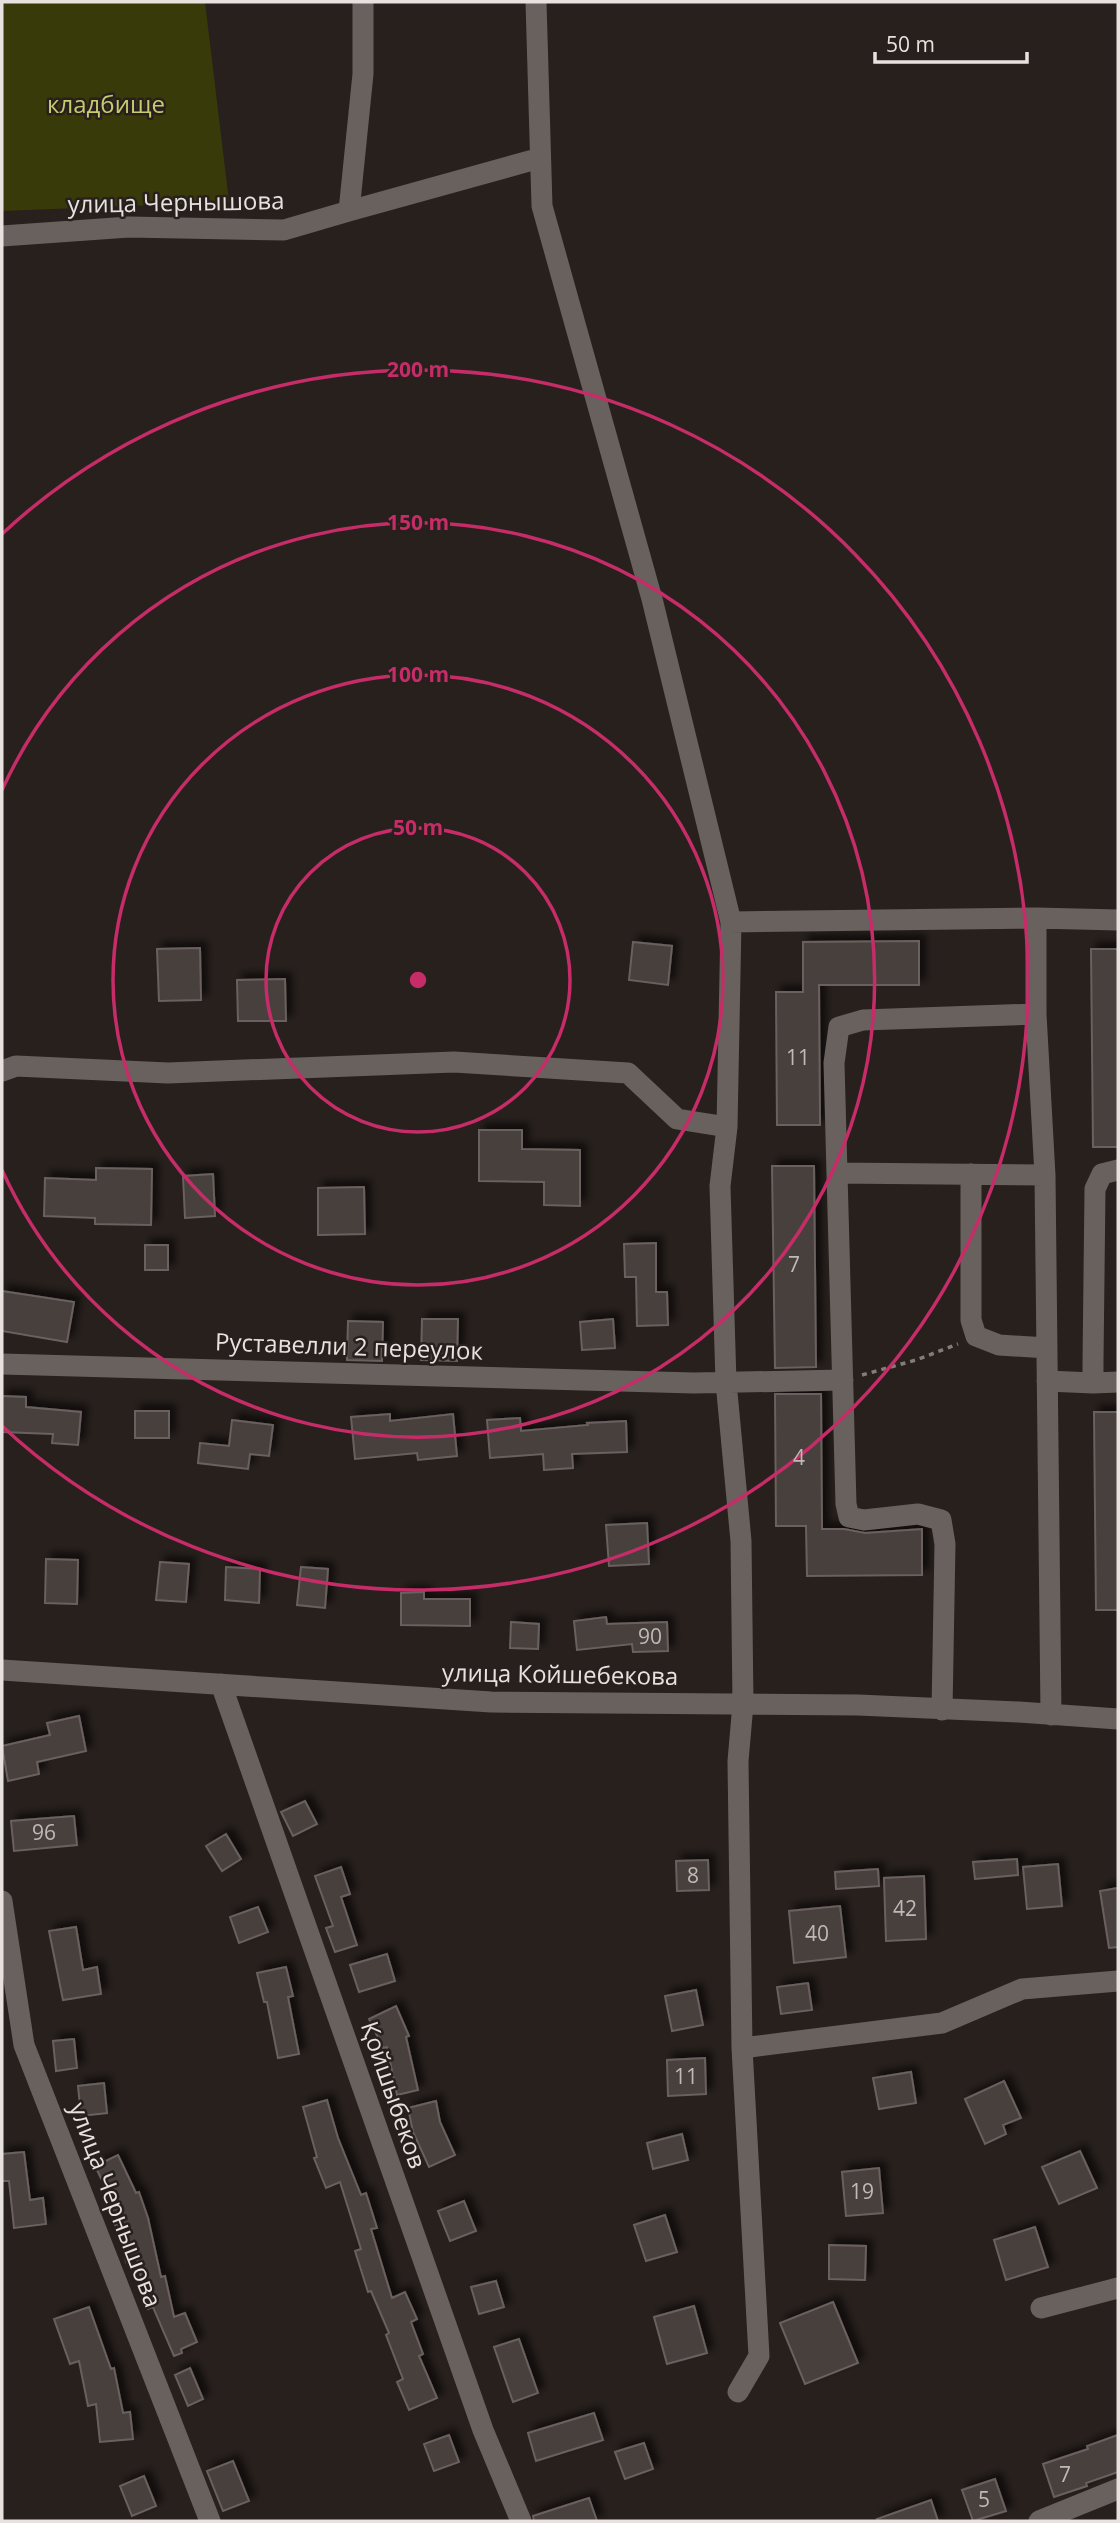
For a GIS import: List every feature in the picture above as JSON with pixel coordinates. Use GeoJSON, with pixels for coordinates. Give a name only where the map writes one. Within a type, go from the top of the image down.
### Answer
{"type":"FeatureCollection","features":[{"type":"Feature","properties":{"kind":"street"},"geometry":{"type":"LineString","coordinates":[[349,211],[363,74],[363,2]]}},
{"type":"Feature","properties":{"kind":"street"},"geometry":{"type":"LineString","coordinates":[[536,2],[542,206],[652,599],[731,922],[727,1127],[720,1186],[726,1382],[741,1541],[743,1704],[738,1760],[742,2048],[759,2356],[738,2392]]}},
{"type":"Feature","properties":{"kind":"street","name":"улица Чернышова"},"geometry":{"type":"LineString","coordinates":[[2,236],[129,227],[284,230],[540,158]]}},
{"type":"Feature","properties":{"kind":"street"},"geometry":{"type":"LineString","coordinates":[[731,922],[1036,918],[1118,920]]}},
{"type":"Feature","properties":{"kind":"street"},"geometry":{"type":"LineString","coordinates":[[1036,918],[1036,1014],[1045,1175],[1051,1715]]}},
{"type":"Feature","properties":{"kind":"street"},"geometry":{"type":"LineString","coordinates":[[942,1710],[945,1544],[941,1520],[918,1514],[864,1520],[849,1517],[846,1504],[834,1063],[839,1027],[863,1020],[1036,1014]]}},
{"type":"Feature","properties":{"kind":"street"},"geometry":{"type":"LineString","coordinates":[[2,1071],[16,1066],[168,1073],[454,1062],[628,1073],[677,1119],[727,1127]]}},
{"type":"Feature","properties":{"kind":"street"},"geometry":{"type":"LineString","coordinates":[[1093,1383],[1095,1189],[1102,1174],[1118,1170]]}},
{"type":"Feature","properties":{"kind":"street"},"geometry":{"type":"LineString","coordinates":[[837,1173],[1045,1175]]}},
{"type":"Feature","properties":{"kind":"street"},"geometry":{"type":"LineString","coordinates":[[971,1174],[971,1320],[976,1336],[999,1345],[1047,1348]]}},
{"type":"Feature","properties":{"kind":"street","name":"Руставелли 2 переулок"},"geometry":{"type":"LineString","coordinates":[[2,1364],[694,1383],[843,1380]]}},
{"type":"Feature","properties":{"kind":"street"},"geometry":{"type":"LineString","coordinates":[[1047,1381],[1118,1382]]}},
{"type":"Feature","properties":{"kind":"street","name":"улица Койшебекова"},"geometry":{"type":"LineString","coordinates":[[2,1670],[491,1702],[859,1705],[1118,1719]]}},
{"type":"Feature","properties":{"kind":"street","name":"Қойшыбеков"},"geometry":{"type":"LineString","coordinates":[[221,1685],[483,2430],[521,2521]]}},
{"type":"Feature","properties":{"kind":"street","name":"улица Чернышова"},"geometry":{"type":"LineString","coordinates":[[2,1900],[24,2045],[210,2521]]}},
{"type":"Feature","properties":{"kind":"street"},"geometry":{"type":"LineString","coordinates":[[742,2048],[942,2024],[1022,1989],[1118,1982]]}},
{"type":"Feature","properties":{"kind":"street"},"geometry":{"type":"LineString","coordinates":[[1041,2308],[1118,2288]]}},
{"type":"Feature","properties":{"kind":"street"},"geometry":{"type":"LineString","coordinates":[[1039,2521],[1118,2489]]}},
{"type":"Feature","properties":{"kind":"path"},"geometry":{"type":"LineString","coordinates":[[843,1380],[916,1360],[976,1336]]}},
{"type":"Feature","properties":{"kind":"green space","name":"кладбище"},"geometry":{"type":"Polygon","coordinates":[[[2,2],[205,2],[229,202],[2,211],[2,2]]]}},
{"type":"Feature","properties":{"kind":"building"},"geometry":{"type":"Polygon","coordinates":[[[919,941],[919,985],[819,985],[820,1125],[777,1125],[776,992],[803,992],[803,942],[919,941]]]}},
{"type":"Feature","properties":{"kind":"building"},"geometry":{"type":"Polygon","coordinates":[[[633,942],[672,946],[668,985],[629,980],[633,942]]]}},
{"type":"Feature","properties":{"kind":"building"},"geometry":{"type":"Polygon","coordinates":[[[200,948],[201,1000],[159,1001],[157,949],[200,948]]]}},
{"type":"Feature","properties":{"kind":"building"},"geometry":{"type":"Polygon","coordinates":[[[1091,949],[1118,949],[1118,1147],[1093,1147],[1091,949]]]}},
{"type":"Feature","properties":{"kind":"building"},"geometry":{"type":"Polygon","coordinates":[[[285,979],[286,1021],[238,1021],[237,980],[285,979]]]}},
{"type":"Feature","properties":{"kind":"building"},"geometry":{"type":"Polygon","coordinates":[[[479,1130],[522,1130],[522,1149],[580,1150],[580,1206],[544,1205],[544,1182],[479,1181],[479,1130]]]}},
{"type":"Feature","properties":{"kind":"building"},"geometry":{"type":"Polygon","coordinates":[[[772,1166],[814,1166],[816,1367],[775,1368],[772,1166]]]}},
{"type":"Feature","properties":{"kind":"building"},"geometry":{"type":"Polygon","coordinates":[[[96,1168],[152,1169],[151,1225],[95,1224],[95,1218],[44,1216],[45,1178],[96,1180],[96,1168]]]}},
{"type":"Feature","properties":{"kind":"building"},"geometry":{"type":"Polygon","coordinates":[[[213,1174],[215,1216],[185,1218],[183,1176],[213,1174]]]}},
{"type":"Feature","properties":{"kind":"building"},"geometry":{"type":"Polygon","coordinates":[[[364,1187],[365,1234],[318,1235],[318,1188],[364,1187]]]}},
{"type":"Feature","properties":{"kind":"building"},"geometry":{"type":"Polygon","coordinates":[[[656,1243],[656,1292],[667,1292],[668,1325],[637,1326],[636,1277],[625,1277],[624,1244],[656,1243]]]}},
{"type":"Feature","properties":{"kind":"building"},"geometry":{"type":"Polygon","coordinates":[[[145,1245],[168,1245],[168,1270],[145,1270],[145,1245]]]}},
{"type":"Feature","properties":{"kind":"building"},"geometry":{"type":"Polygon","coordinates":[[[2,1291],[74,1302],[67,1342],[2,1331],[2,1291]]]}},
{"type":"Feature","properties":{"kind":"building"},"geometry":{"type":"Polygon","coordinates":[[[422,1319],[458,1319],[457,1361],[421,1360],[422,1319]]]}},
{"type":"Feature","properties":{"kind":"building"},"geometry":{"type":"Polygon","coordinates":[[[613,1319],[615,1348],[582,1350],[580,1322],[613,1319]]]}},
{"type":"Feature","properties":{"kind":"building"},"geometry":{"type":"Polygon","coordinates":[[[348,1321],[383,1322],[382,1361],[347,1360],[348,1321]]]}},
{"type":"Feature","properties":{"kind":"building"},"geometry":{"type":"Polygon","coordinates":[[[775,1394],[821,1394],[822,1529],[865,1533],[922,1529],[922,1575],[807,1576],[806,1526],[776,1526],[775,1394]]]}},
{"type":"Feature","properties":{"kind":"building"},"geometry":{"type":"Polygon","coordinates":[[[2,1396],[26,1397],[26,1407],[81,1412],[78,1445],[52,1443],[53,1434],[2,1432],[2,1396]]]}},
{"type":"Feature","properties":{"kind":"building"},"geometry":{"type":"Polygon","coordinates":[[[135,1411],[169,1411],[169,1438],[135,1438],[135,1411]]]}},
{"type":"Feature","properties":{"kind":"building"},"geometry":{"type":"Polygon","coordinates":[[[1094,1412],[1118,1412],[1118,1610],[1096,1610],[1094,1412]]]}},
{"type":"Feature","properties":{"kind":"building"},"geometry":{"type":"Polygon","coordinates":[[[390,1414],[390,1421],[453,1414],[457,1456],[418,1460],[417,1453],[355,1459],[351,1417],[390,1414]]]}},
{"type":"Feature","properties":{"kind":"building"},"geometry":{"type":"Polygon","coordinates":[[[520,1418],[521,1431],[626,1421],[627,1452],[572,1454],[573,1468],[544,1470],[543,1454],[490,1458],[487,1420],[520,1418]]]}},
{"type":"Feature","properties":{"kind":"building"},"geometry":{"type":"Polygon","coordinates":[[[232,1420],[273,1425],[269,1456],[250,1454],[248,1469],[198,1463],[200,1443],[229,1446],[232,1420]]]}},
{"type":"Feature","properties":{"kind":"building"},"geometry":{"type":"Polygon","coordinates":[[[647,1523],[649,1564],[609,1566],[606,1525],[647,1523]]]}},
{"type":"Feature","properties":{"kind":"building"},"geometry":{"type":"Polygon","coordinates":[[[46,1559],[78,1560],[77,1604],[45,1603],[46,1559]]]}},
{"type":"Feature","properties":{"kind":"building"},"geometry":{"type":"Polygon","coordinates":[[[160,1562],[189,1564],[186,1602],[156,1600],[160,1562]]]}},
{"type":"Feature","properties":{"kind":"building"},"geometry":{"type":"Polygon","coordinates":[[[226,1567],[260,1569],[259,1603],[225,1600],[226,1567]]]}},
{"type":"Feature","properties":{"kind":"building"},"geometry":{"type":"Polygon","coordinates":[[[301,1567],[328,1569],[325,1608],[297,1605],[301,1567]]]}},
{"type":"Feature","properties":{"kind":"building"},"geometry":{"type":"Polygon","coordinates":[[[424,1592],[424,1599],[470,1599],[470,1626],[401,1625],[401,1593],[424,1592]]]}},
{"type":"Feature","properties":{"kind":"building"},"geometry":{"type":"Polygon","coordinates":[[[606,1617],[607,1624],[667,1622],[668,1651],[633,1652],[632,1644],[577,1650],[574,1621],[606,1617]]]}},
{"type":"Feature","properties":{"kind":"building"},"geometry":{"type":"Polygon","coordinates":[[[511,1622],[539,1624],[538,1649],[510,1648],[511,1622]]]}},
{"type":"Feature","properties":{"kind":"building"},"geometry":{"type":"Polygon","coordinates":[[[79,1716],[86,1751],[37,1762],[39,1774],[8,1781],[2,1746],[50,1735],[47,1723],[79,1716]]]}},
{"type":"Feature","properties":{"kind":"building"},"geometry":{"type":"Polygon","coordinates":[[[305,1801],[317,1824],[293,1836],[281,1812],[305,1801]]]}},
{"type":"Feature","properties":{"kind":"building"},"geometry":{"type":"Polygon","coordinates":[[[74,1816],[77,1845],[14,1851],[11,1821],[74,1816]]]}},
{"type":"Feature","properties":{"kind":"building"},"geometry":{"type":"Polygon","coordinates":[[[226,1834],[241,1859],[222,1871],[206,1846],[226,1834]]]}},
{"type":"Feature","properties":{"kind":"building"},"geometry":{"type":"Polygon","coordinates":[[[1017,1859],[1018,1875],[975,1879],[973,1862],[1017,1859]]]}},
{"type":"Feature","properties":{"kind":"building"},"geometry":{"type":"Polygon","coordinates":[[[708,1860],[709,1890],[677,1891],[676,1861],[708,1860]]]}},
{"type":"Feature","properties":{"kind":"building"},"geometry":{"type":"Polygon","coordinates":[[[1058,1864],[1062,1906],[1027,1909],[1023,1867],[1058,1864]]]}},
{"type":"Feature","properties":{"kind":"building"},"geometry":{"type":"Polygon","coordinates":[[[341,1867],[350,1894],[341,1897],[357,1945],[335,1952],[326,1928],[333,1926],[315,1876],[341,1867]]]}},
{"type":"Feature","properties":{"kind":"building"},"geometry":{"type":"Polygon","coordinates":[[[878,1869],[879,1886],[836,1889],[835,1872],[878,1869]]]}},
{"type":"Feature","properties":{"kind":"building"},"geometry":{"type":"Polygon","coordinates":[[[924,1876],[926,1939],[886,1941],[884,1878],[924,1876]]]}},
{"type":"Feature","properties":{"kind":"building"},"geometry":{"type":"Polygon","coordinates":[[[1118,1888],[1118,1947],[1109,1948],[1100,1891],[1118,1888]]]}},
{"type":"Feature","properties":{"kind":"building"},"geometry":{"type":"Polygon","coordinates":[[[840,1906],[846,1957],[794,1963],[789,1911],[840,1906]]]}},
{"type":"Feature","properties":{"kind":"building"},"geometry":{"type":"Polygon","coordinates":[[[258,1907],[268,1932],[239,1943],[230,1917],[258,1907]]]}},
{"type":"Feature","properties":{"kind":"building"},"geometry":{"type":"Polygon","coordinates":[[[76,1927],[83,1970],[97,1967],[101,1994],[63,2000],[49,1931],[76,1927]]]}},
{"type":"Feature","properties":{"kind":"building"},"geometry":{"type":"Polygon","coordinates":[[[387,1954],[395,1981],[359,1992],[350,1965],[387,1954]]]}},
{"type":"Feature","properties":{"kind":"building"},"geometry":{"type":"Polygon","coordinates":[[[286,1967],[293,1996],[288,1997],[299,2054],[278,2058],[267,2002],[264,2002],[257,1973],[286,1967]]]}},
{"type":"Feature","properties":{"kind":"building"},"geometry":{"type":"Polygon","coordinates":[[[808,1983],[812,2010],[781,2014],[777,1987],[808,1983]]]}},
{"type":"Feature","properties":{"kind":"building"},"geometry":{"type":"Polygon","coordinates":[[[696,1990],[703,2025],[672,2031],[665,1996],[696,1990]]]}},
{"type":"Feature","properties":{"kind":"building"},"geometry":{"type":"Polygon","coordinates":[[[396,2006],[409,2036],[406,2037],[418,2090],[397,2095],[387,2047],[383,2048],[369,2019],[396,2006]]]}},
{"type":"Feature","properties":{"kind":"building"},"geometry":{"type":"Polygon","coordinates":[[[74,2039],[77,2068],[56,2071],[53,2041],[74,2039]]]}},
{"type":"Feature","properties":{"kind":"building"},"geometry":{"type":"Polygon","coordinates":[[[705,2058],[706,2094],[668,2096],[667,2060],[705,2058]]]}},
{"type":"Feature","properties":{"kind":"building"},"geometry":{"type":"Polygon","coordinates":[[[911,2072],[916,2103],[879,2109],[873,2078],[911,2072]]]}},
{"type":"Feature","properties":{"kind":"building"},"geometry":{"type":"Polygon","coordinates":[[[1004,2081],[1021,2118],[1003,2125],[1006,2134],[985,2144],[965,2099],[1004,2081]]]}},
{"type":"Feature","properties":{"kind":"building"},"geometry":{"type":"Polygon","coordinates":[[[104,2083],[107,2113],[81,2116],[78,2086],[104,2083]]]}},
{"type":"Feature","properties":{"kind":"building"},"geometry":{"type":"Polygon","coordinates":[[[327,2100],[338,2138],[361,2195],[366,2193],[377,2228],[371,2229],[392,2298],[405,2292],[417,2319],[411,2322],[423,2354],[419,2356],[437,2398],[409,2410],[397,2382],[403,2379],[386,2335],[389,2333],[371,2291],[368,2292],[355,2251],[361,2249],[340,2182],[326,2188],[314,2158],[317,2157],[303,2107],[327,2100]]]}},
{"type":"Feature","properties":{"kind":"building"},"geometry":{"type":"Polygon","coordinates":[[[436,2101],[440,2122],[455,2155],[429,2167],[413,2132],[408,2108],[436,2101]]]}},
{"type":"Feature","properties":{"kind":"building"},"geometry":{"type":"Polygon","coordinates":[[[682,2134],[688,2160],[653,2169],[647,2143],[682,2134]]]}},
{"type":"Feature","properties":{"kind":"building"},"geometry":{"type":"Polygon","coordinates":[[[1080,2151],[1097,2188],[1059,2204],[1042,2167],[1080,2151]]]}},
{"type":"Feature","properties":{"kind":"building"},"geometry":{"type":"Polygon","coordinates":[[[24,2152],[30,2200],[43,2198],[46,2224],[14,2228],[9,2181],[2,2181],[2,2154],[24,2152]]]}},
{"type":"Feature","properties":{"kind":"building"},"geometry":{"type":"Polygon","coordinates":[[[118,2155],[136,2193],[139,2192],[148,2218],[161,2277],[165,2276],[174,2317],[185,2313],[197,2342],[181,2349],[182,2353],[174,2356],[153,2307],[148,2309],[137,2259],[126,2262],[118,2224],[115,2225],[107,2203],[112,2201],[95,2166],[118,2155]]]}},
{"type":"Feature","properties":{"kind":"building"},"geometry":{"type":"Polygon","coordinates":[[[879,2168],[883,2213],[846,2216],[842,2172],[879,2168]]]}},
{"type":"Feature","properties":{"kind":"building"},"geometry":{"type":"Polygon","coordinates":[[[464,2201],[476,2231],[450,2241],[438,2211],[464,2201]]]}},
{"type":"Feature","properties":{"kind":"building"},"geometry":{"type":"Polygon","coordinates":[[[665,2215],[677,2252],[646,2261],[634,2225],[665,2215]]]}},
{"type":"Feature","properties":{"kind":"building"},"geometry":{"type":"Polygon","coordinates":[[[1035,2227],[1048,2267],[1006,2280],[994,2240],[1035,2227]]]}},
{"type":"Feature","properties":{"kind":"building"},"geometry":{"type":"Polygon","coordinates":[[[829,2245],[866,2246],[865,2280],[829,2279],[829,2245]]]}},
{"type":"Feature","properties":{"kind":"building"},"geometry":{"type":"Polygon","coordinates":[[[496,2281],[504,2307],[479,2314],[471,2287],[496,2281]]]}},
{"type":"Feature","properties":{"kind":"building"},"geometry":{"type":"Polygon","coordinates":[[[833,2302],[858,2363],[805,2384],[780,2323],[833,2302]]]}},
{"type":"Feature","properties":{"kind":"building"},"geometry":{"type":"Polygon","coordinates":[[[694,2306],[707,2353],[667,2364],[654,2317],[694,2306]]]}},
{"type":"Feature","properties":{"kind":"building"},"geometry":{"type":"Polygon","coordinates":[[[89,2307],[111,2369],[114,2368],[123,2413],[130,2412],[133,2439],[100,2442],[96,2404],[88,2406],[79,2361],[70,2364],[54,2319],[89,2307]]]}},
{"type":"Feature","properties":{"kind":"building"},"geometry":{"type":"Polygon","coordinates":[[[519,2339],[538,2393],[513,2402],[494,2347],[519,2339]]]}},
{"type":"Feature","properties":{"kind":"building"},"geometry":{"type":"Polygon","coordinates":[[[190,2368],[203,2399],[188,2406],[175,2375],[190,2368]]]}},
{"type":"Feature","properties":{"kind":"building"},"geometry":{"type":"Polygon","coordinates":[[[594,2413],[603,2440],[536,2461],[528,2433],[594,2413]]]}},
{"type":"Feature","properties":{"kind":"building"},"geometry":{"type":"Polygon","coordinates":[[[449,2435],[459,2462],[434,2471],[424,2444],[449,2435]]]}},
{"type":"Feature","properties":{"kind":"building"},"geometry":{"type":"Polygon","coordinates":[[[1118,2435],[1118,2472],[1054,2497],[1043,2464],[1088,2449],[1087,2446],[1118,2435]]]}},
{"type":"Feature","properties":{"kind":"building"},"geometry":{"type":"Polygon","coordinates":[[[644,2443],[653,2469],[625,2479],[615,2452],[644,2443]]]}},
{"type":"Feature","properties":{"kind":"building"},"geometry":{"type":"Polygon","coordinates":[[[233,2461],[249,2501],[223,2511],[207,2471],[233,2461]]]}},
{"type":"Feature","properties":{"kind":"building"},"geometry":{"type":"Polygon","coordinates":[[[144,2476],[156,2506],[132,2516],[120,2486],[144,2476]]]}},
{"type":"Feature","properties":{"kind":"building"},"geometry":{"type":"Polygon","coordinates":[[[995,2479],[1006,2511],[973,2521],[962,2490],[995,2479]]]}},
{"type":"Feature","properties":{"kind":"building"},"geometry":{"type":"Polygon","coordinates":[[[589,2498],[597,2521],[534,2521],[533,2516],[589,2498]]]}},
{"type":"Feature","properties":{"kind":"building"},"geometry":{"type":"Polygon","coordinates":[[[931,2500],[938,2521],[877,2519],[931,2500]]]}}]}
